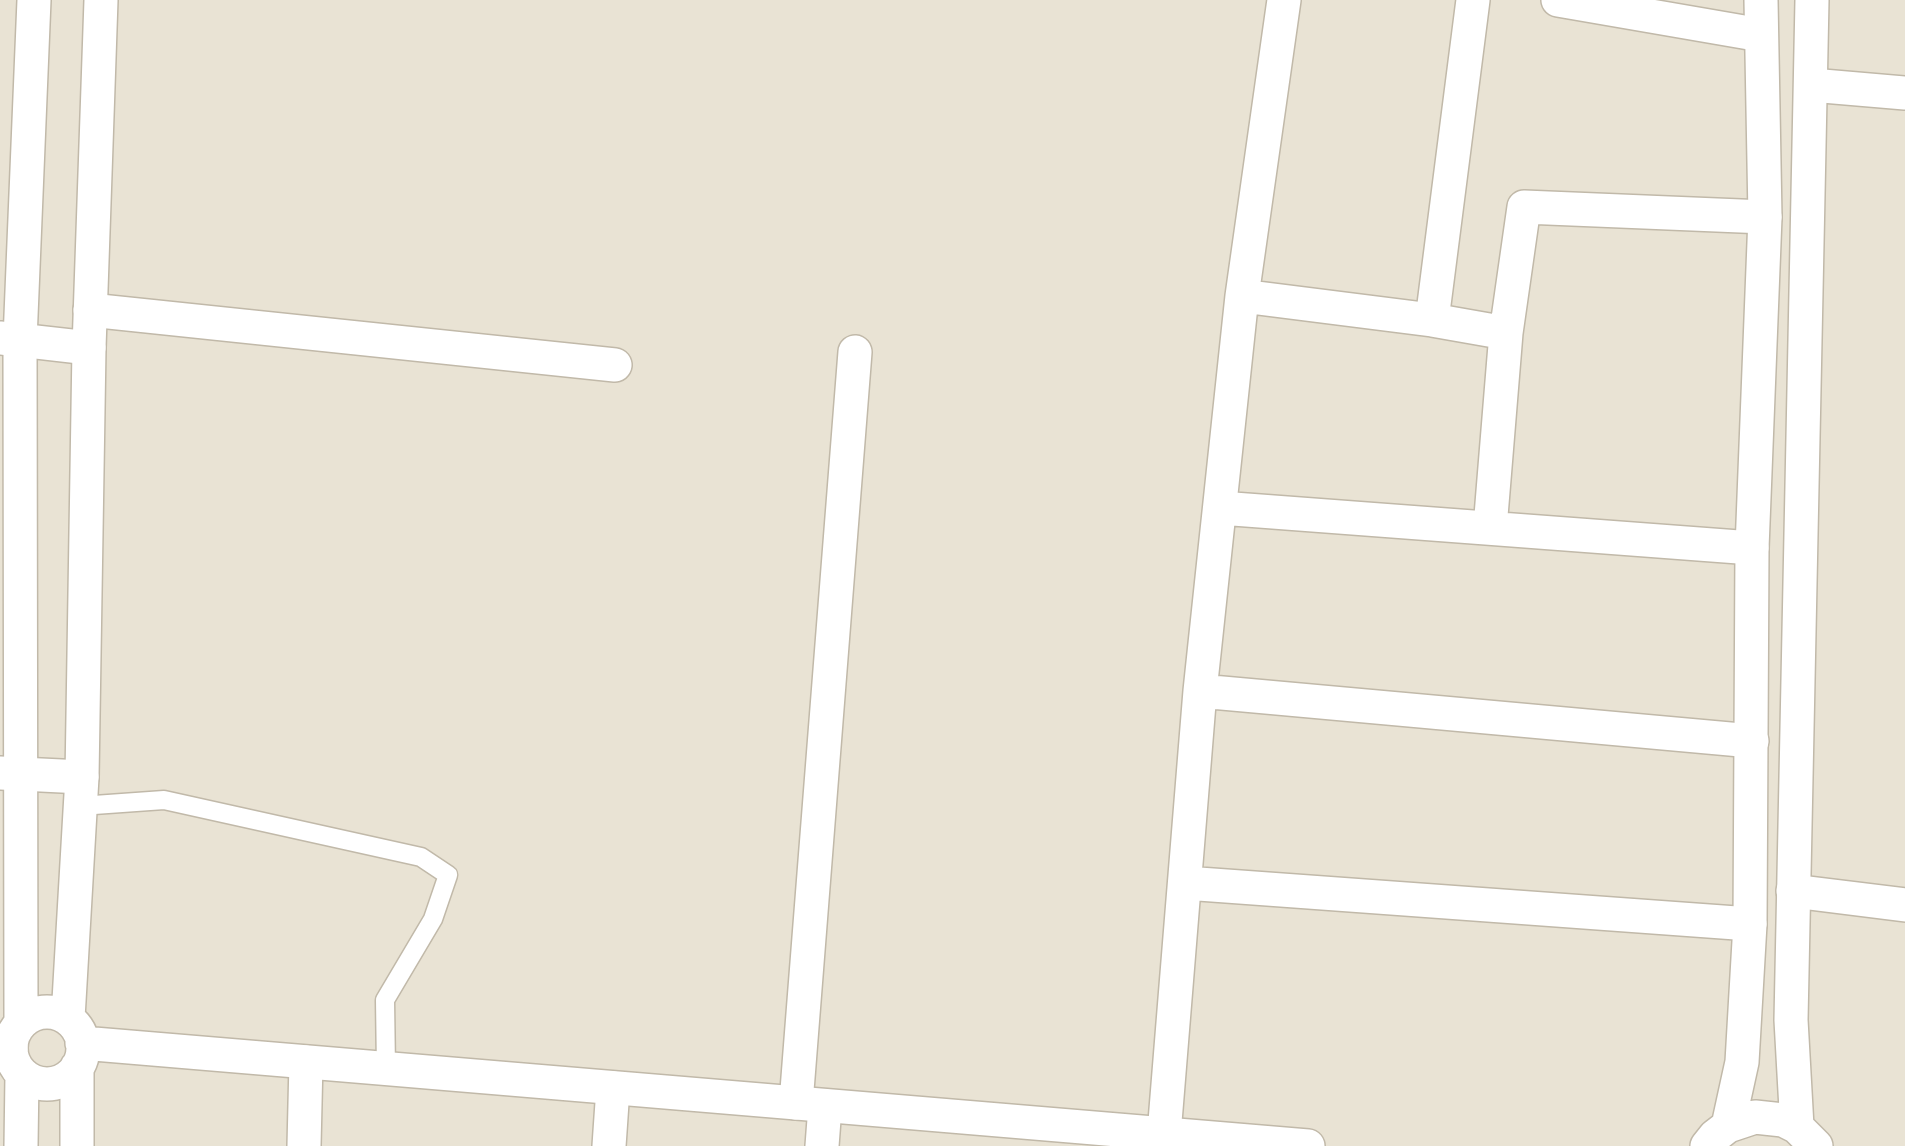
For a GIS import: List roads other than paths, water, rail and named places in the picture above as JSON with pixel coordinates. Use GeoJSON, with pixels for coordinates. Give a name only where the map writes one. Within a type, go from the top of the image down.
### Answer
{"type":"FeatureCollection","features":[{"type":"Feature","properties":{"kind":"street"},"geometry":{"type":"LineString","coordinates":[[21,1146],[13,1048],[10,339],[34,0]]}},
{"type":"Feature","properties":{"kind":"street"},"geometry":{"type":"LineString","coordinates":[[77,1146],[76,1043],[89,348],[101,0]]}},
{"type":"Feature","properties":{"kind":"street"},"geometry":{"type":"LineString","coordinates":[[1147,1137],[1185,884],[1200,691],[1242,296],[1284,0]]}},
{"type":"Feature","properties":{"kind":"street"},"geometry":{"type":"LineString","coordinates":[[1432,320],[1473,0]]}},
{"type":"Feature","properties":{"kind":"street"},"geometry":{"type":"LineString","coordinates":[[1558,0],[1761,35]]}},
{"type":"Feature","properties":{"kind":"street"},"geometry":{"type":"LineString","coordinates":[[1710,1138],[1742,1062],[1750,924],[1752,548],[1765,217],[1761,0]]}},
{"type":"Feature","properties":{"kind":"street"},"geometry":{"type":"LineString","coordinates":[[1812,0],[1791,1020],[1812,1140]]}},
{"type":"Feature","properties":{"kind":"street"},"geometry":{"type":"LineString","coordinates":[[1811,85],[1905,93]]}},
{"type":"Feature","properties":{"kind":"street"},"geometry":{"type":"LineString","coordinates":[[1490,528],[1506,333],[1524,207],[1765,217]]}},
{"type":"Feature","properties":{"kind":"street"},"geometry":{"type":"LineString","coordinates":[[1242,296],[1432,320],[1506,333]]}},
{"type":"Feature","properties":{"kind":"street"},"geometry":{"type":"LineString","coordinates":[[90,310],[615,365]]}},
{"type":"Feature","properties":{"kind":"street"},"geometry":{"type":"LineString","coordinates":[[10,339],[89,348]]}},
{"type":"Feature","properties":{"kind":"street"},"geometry":{"type":"LineString","coordinates":[[822,1146],[810,1104],[855,352]]}},
{"type":"Feature","properties":{"kind":"street"},"geometry":{"type":"LineString","coordinates":[[1220,508],[1752,548]]}},
{"type":"Feature","properties":{"kind":"street"},"geometry":{"type":"LineString","coordinates":[[1200,691],[1752,741]]}},
{"type":"Feature","properties":{"kind":"street"},"geometry":{"type":"LineString","coordinates":[[11,774],[81,792]]}},
{"type":"Feature","properties":{"kind":"street"},"geometry":{"type":"LineString","coordinates":[[1185,884],[1750,924]]}},
{"type":"Feature","properties":{"kind":"street"},"geometry":{"type":"LineString","coordinates":[[1793,891],[1905,905]]}},
{"type":"Feature","properties":{"kind":"street"},"geometry":{"type":"LineString","coordinates":[[13,1048],[36,1013],[52,1012],[76,1043],[810,1104],[1147,1137],[1308,1146]]}},
{"type":"Feature","properties":{"kind":"street"},"geometry":{"type":"LineString","coordinates":[[13,1048],[40,1084],[61,1081],[76,1043]]}},
{"type":"Feature","properties":{"kind":"street"},"geometry":{"type":"LineString","coordinates":[[304,1146],[306,1062]]}},
{"type":"Feature","properties":{"kind":"street"},"geometry":{"type":"LineString","coordinates":[[609,1146],[613,1088]]}},
{"type":"Feature","properties":{"kind":"street"},"geometry":{"type":"LineString","coordinates":[[1710,1138],[1755,1117],[1783,1120],[1812,1140]]}},
{"type":"Feature","properties":{"kind":"lane"},"geometry":{"type":"LineString","coordinates":[[81,792],[164,800],[421,857],[448,875],[433,919],[385,1000],[386,1069]]}}]}
